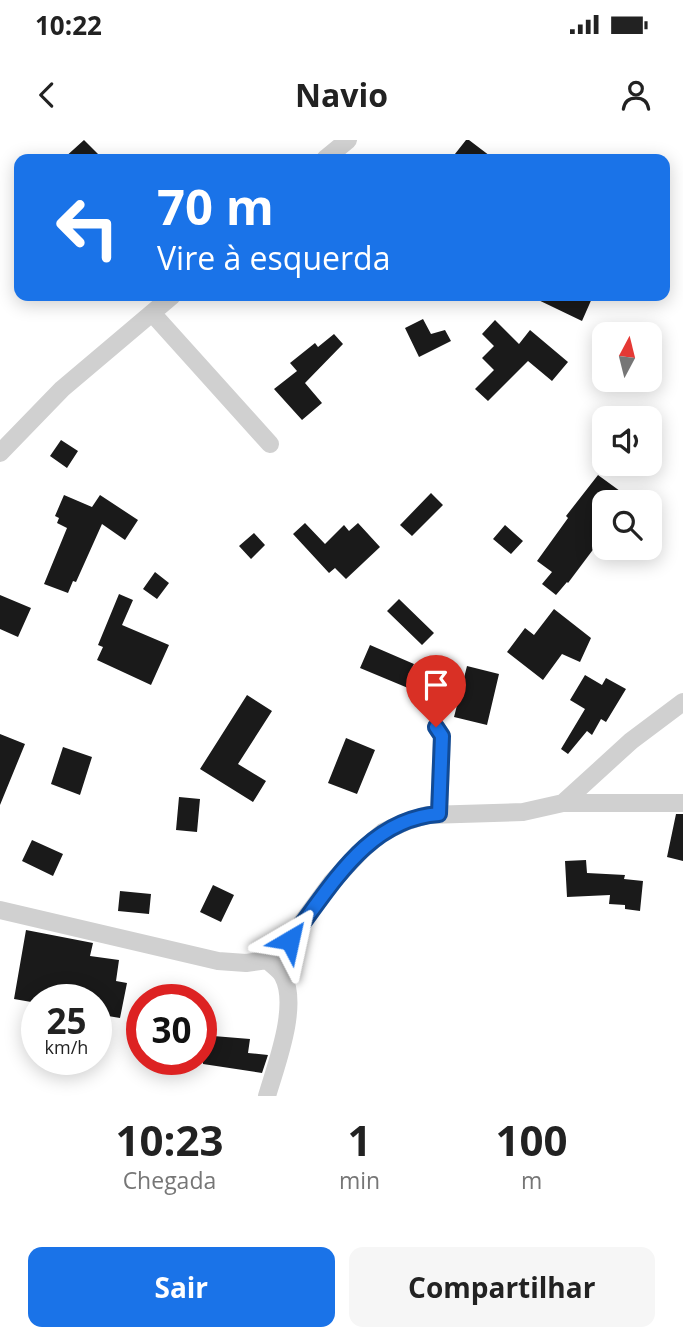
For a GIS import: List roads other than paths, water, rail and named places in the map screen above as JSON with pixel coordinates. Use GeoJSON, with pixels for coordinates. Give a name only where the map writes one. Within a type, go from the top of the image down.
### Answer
{"type":"FeatureCollection","features":[{"type":"Feature","properties":{"kind":"street"},"geometry":{"type":"LineString","coordinates":[[332,154],[348,140]]}},
{"type":"Feature","properties":{"kind":"street"},"geometry":{"type":"LineString","coordinates":[[0,453],[62,389],[166,301]]}},
{"type":"Feature","properties":{"kind":"street"},"geometry":{"type":"LineString","coordinates":[[152,313],[270,444]]}},
{"type":"Feature","properties":{"kind":"street"},"geometry":{"type":"LineString","coordinates":[[563,803],[631,741],[683,702]]}},
{"type":"Feature","properties":{"kind":"street"},"geometry":{"type":"LineString","coordinates":[[436,727],[442,736],[439,814]]}},
{"type":"Feature","properties":{"kind":"street"},"geometry":{"type":"LineString","coordinates":[[0,910],[218,961],[246,963],[267,960],[280,952],[331,883],[361,850],[383,832],[405,822],[427,815],[523,812],[563,803],[683,803]]}},
{"type":"Feature","properties":{"kind":"street"},"geometry":{"type":"LineString","coordinates":[[267,960],[282,974],[289,995],[282,1045],[267,1096]]}}]}
